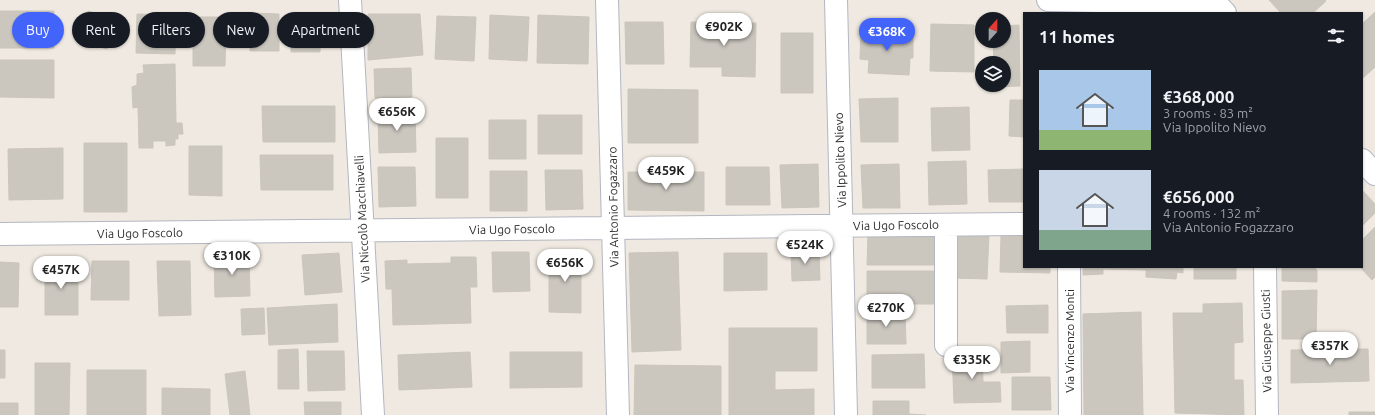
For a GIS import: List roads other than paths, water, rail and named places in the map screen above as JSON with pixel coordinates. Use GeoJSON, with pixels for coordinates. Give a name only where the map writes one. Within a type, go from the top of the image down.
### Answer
{"type":"FeatureCollection","features":[{"type":"Feature","properties":{"kind":"street","name":"Via Niccolò Macchiavelli"},"geometry":{"type":"LineString","coordinates":[[350,0],[374,415]]}},
{"type":"Feature","properties":{"kind":"street","name":"Via Antonio Fogazzaro"},"geometry":{"type":"LineString","coordinates":[[608,0],[618,415]]}},
{"type":"Feature","properties":{"kind":"street","name":"Via Ippolito Nievo"},"geometry":{"type":"LineString","coordinates":[[836,0],[846,415]]}},
{"type":"Feature","properties":{"kind":"street"},"geometry":{"type":"LineString","coordinates":[[1048,0],[1218,4]]}},
{"type":"Feature","properties":{"kind":"street"},"geometry":{"type":"LineString","coordinates":[[1363,161],[1375,174]]}},
{"type":"Feature","properties":{"kind":"street","name":"Via Ugo Foscolo"},"geometry":{"type":"LineString","coordinates":[[0,234],[1023,224]]}},
{"type":"Feature","properties":{"kind":"street"},"geometry":{"type":"LineString","coordinates":[[946,225],[946,345]]}},
{"type":"Feature","properties":{"kind":"street","name":"Via Vincenzo Monti"},"geometry":{"type":"LineString","coordinates":[[1069,268],[1070,415]]}},
{"type":"Feature","properties":{"kind":"street","name":"Via Giuseppe Giusti"},"geometry":{"type":"LineString","coordinates":[[1265,268],[1267,415]]}}]}
